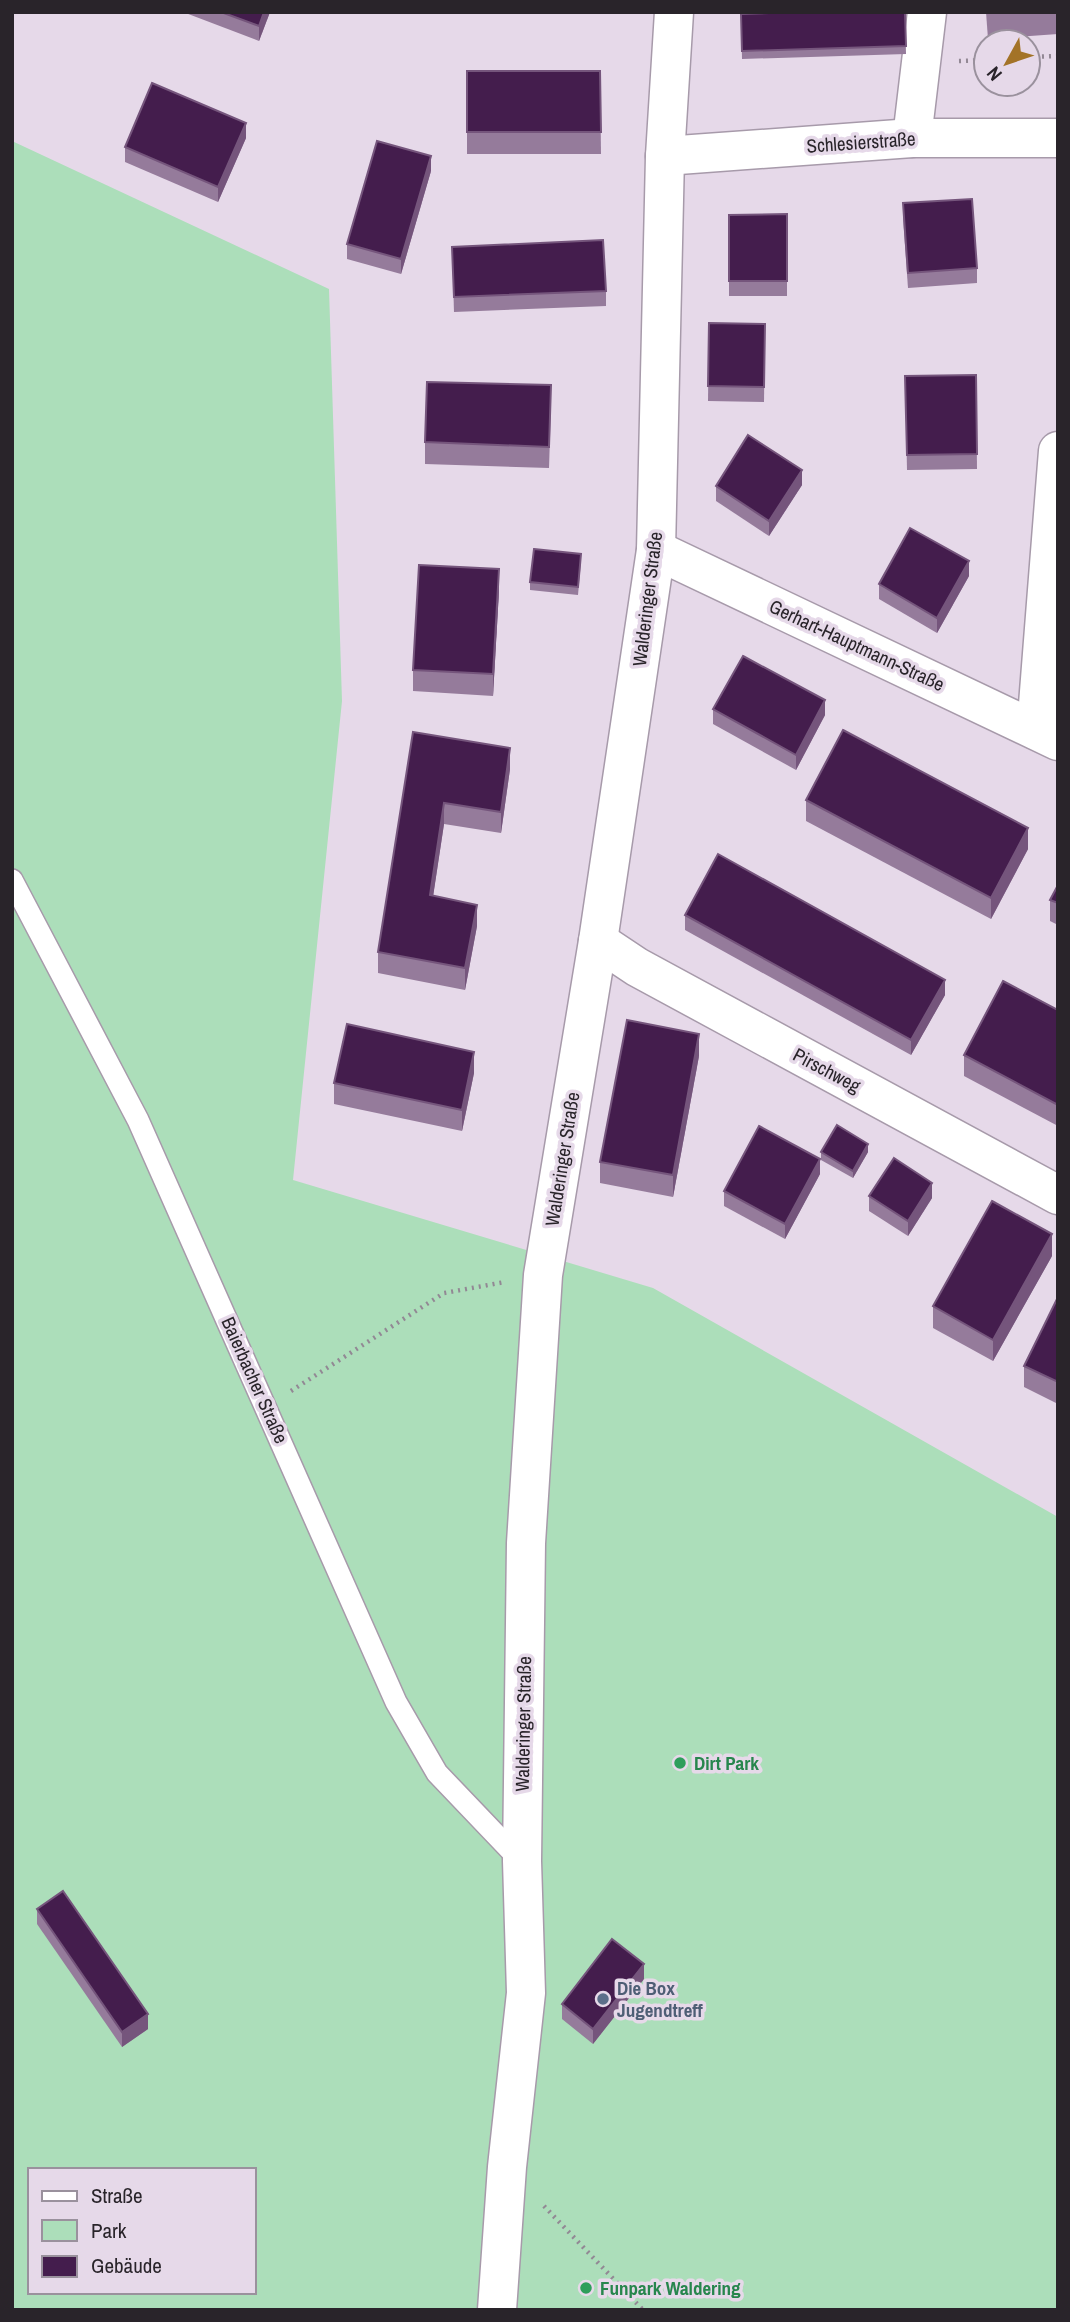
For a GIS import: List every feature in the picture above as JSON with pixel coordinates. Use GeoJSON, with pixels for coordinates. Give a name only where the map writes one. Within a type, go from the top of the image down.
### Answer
{"type":"FeatureCollection","features":[{"type":"Feature","properties":{"kind":"street","name":"Walderinger Straße"},"geometry":{"type":"LineString","coordinates":[[497,2310],[507,2167],[526,1993],[522,1861],[526,1544],[543,1275],[598,941],[656,550],[665,156],[674,12]]}},
{"type":"Feature","properties":{"kind":"street"},"geometry":{"type":"LineString","coordinates":[[912,138],[928,12]]}},
{"type":"Feature","properties":{"kind":"street","name":"Schlesierstraße"},"geometry":{"type":"LineString","coordinates":[[665,156],[912,138],[1058,138]]}},
{"type":"Feature","properties":{"kind":"street"},"geometry":{"type":"LineString","coordinates":[[1047,735],[1058,451]]}},
{"type":"Feature","properties":{"kind":"street","name":"Gerhart-Hauptmann-Straße"},"geometry":{"type":"LineString","coordinates":[[656,550],[1047,735]]}},
{"type":"Feature","properties":{"kind":"street","name":"Pirschweg"},"geometry":{"type":"LineString","coordinates":[[598,941],[637,967],[1058,1195]]}},
{"type":"Feature","properties":{"kind":"lane","name":"Baierbacher Straße"},"geometry":{"type":"LineString","coordinates":[[12,880],[138,1120],[396,1702],[438,1773],[522,1861]]}},
{"type":"Feature","properties":{"kind":"path"},"geometry":{"type":"LineString","coordinates":[[266,1406],[444,1293],[543,1275]]}},
{"type":"Feature","properties":{"kind":"path"},"geometry":{"type":"LineString","coordinates":[[507,2167],[643,2310]]}},
{"type":"Feature","properties":{"kind":"green space"},"geometry":{"type":"Polygon","coordinates":[[[12,141],[329,289],[342,701],[293,1180],[653,1288],[1058,1517],[1058,2310],[12,2310],[12,141]]]}},
{"type":"Feature","properties":{"kind":"building"},"geometry":{"type":"Polygon","coordinates":[[[221,12],[264,12],[259,26],[221,12]]]}},
{"type":"Feature","properties":{"kind":"building"},"geometry":{"type":"Polygon","coordinates":[[[905,12],[906,46],[742,51],[741,14],[905,12]]]}},
{"type":"Feature","properties":{"kind":"building"},"geometry":{"type":"Polygon","coordinates":[[[467,71],[600,71],[601,132],[467,132],[467,71]]]}},
{"type":"Feature","properties":{"kind":"building"},"geometry":{"type":"Polygon","coordinates":[[[152,83],[246,123],[218,187],[125,147],[152,83]]]}},
{"type":"Feature","properties":{"kind":"building"},"geometry":{"type":"Polygon","coordinates":[[[377,141],[431,156],[401,259],[347,244],[377,141]]]}},
{"type":"Feature","properties":{"kind":"building"},"geometry":{"type":"Polygon","coordinates":[[[972,199],[977,268],[908,273],[903,203],[972,199]]]}},
{"type":"Feature","properties":{"kind":"building"},"geometry":{"type":"Polygon","coordinates":[[[787,214],[787,281],[729,281],[729,215],[787,214]]]}},
{"type":"Feature","properties":{"kind":"building"},"geometry":{"type":"Polygon","coordinates":[[[603,240],[606,291],[454,297],[452,247],[603,240]]]}},
{"type":"Feature","properties":{"kind":"building"},"geometry":{"type":"Polygon","coordinates":[[[709,323],[765,324],[764,387],[708,386],[709,323]]]}},
{"type":"Feature","properties":{"kind":"building"},"geometry":{"type":"Polygon","coordinates":[[[976,375],[977,454],[907,455],[905,376],[976,375]]]}},
{"type":"Feature","properties":{"kind":"building"},"geometry":{"type":"Polygon","coordinates":[[[427,382],[551,385],[549,447],[425,442],[427,382]]]}},
{"type":"Feature","properties":{"kind":"building"},"geometry":{"type":"Polygon","coordinates":[[[748,435],[802,470],[769,521],[716,486],[748,435]]]}},
{"type":"Feature","properties":{"kind":"building"},"geometry":{"type":"Polygon","coordinates":[[[910,528],[969,561],[937,618],[879,584],[910,528]]]}},
{"type":"Feature","properties":{"kind":"building"},"geometry":{"type":"Polygon","coordinates":[[[534,549],[581,554],[578,587],[530,582],[534,549]]]}},
{"type":"Feature","properties":{"kind":"building"},"geometry":{"type":"Polygon","coordinates":[[[419,565],[499,569],[493,674],[413,670],[419,565]]]}},
{"type":"Feature","properties":{"kind":"building"},"geometry":{"type":"Polygon","coordinates":[[[743,656],[825,700],[796,755],[713,709],[743,656]]]}},
{"type":"Feature","properties":{"kind":"building"},"geometry":{"type":"Polygon","coordinates":[[[843,730],[1028,828],[991,898],[806,800],[843,730]]]}},
{"type":"Feature","properties":{"kind":"building"},"geometry":{"type":"Polygon","coordinates":[[[413,732],[510,748],[501,812],[444,803],[430,895],[477,905],[465,968],[378,952],[413,732]]]}},
{"type":"Feature","properties":{"kind":"building"},"geometry":{"type":"Polygon","coordinates":[[[718,854],[945,980],[911,1040],[685,915],[718,854]]]}},
{"type":"Feature","properties":{"kind":"building"},"geometry":{"type":"Polygon","coordinates":[[[1058,885],[1058,903],[1050,900],[1058,885]]]}},
{"type":"Feature","properties":{"kind":"building"},"geometry":{"type":"Polygon","coordinates":[[[1003,981],[1058,1010],[1058,1105],[964,1055],[1003,981]]]}},
{"type":"Feature","properties":{"kind":"building"},"geometry":{"type":"Polygon","coordinates":[[[627,1020],[699,1034],[673,1175],[600,1162],[627,1020]]]}},
{"type":"Feature","properties":{"kind":"building"},"geometry":{"type":"Polygon","coordinates":[[[347,1024],[474,1052],[462,1110],[334,1083],[347,1024]]]}},
{"type":"Feature","properties":{"kind":"building"},"geometry":{"type":"Polygon","coordinates":[[[837,1125],[868,1144],[853,1171],[821,1152],[837,1125]]]}},
{"type":"Feature","properties":{"kind":"building"},"geometry":{"type":"Polygon","coordinates":[[[759,1126],[820,1159],[785,1224],[724,1191],[759,1126]]]}},
{"type":"Feature","properties":{"kind":"building"},"geometry":{"type":"Polygon","coordinates":[[[894,1158],[932,1183],[908,1221],[869,1196],[894,1158]]]}},
{"type":"Feature","properties":{"kind":"building"},"geometry":{"type":"Polygon","coordinates":[[[992,1201],[1052,1234],[993,1340],[933,1306],[992,1201]]]}},
{"type":"Feature","properties":{"kind":"building"},"geometry":{"type":"Polygon","coordinates":[[[1058,1297],[1058,1382],[1024,1366],[1058,1297]]]}},
{"type":"Feature","properties":{"kind":"building"},"geometry":{"type":"Polygon","coordinates":[[[63,1891],[148,2014],[122,2032],[37,1909],[63,1891]]]}},
{"type":"Feature","properties":{"kind":"building","name":"Die Box Jugendtreff"},"geometry":{"type":"Polygon","coordinates":[[[612,1939],[644,1964],[593,2029],[562,2004],[612,1939]]]}},
{"type":"Feature","properties":{"kind":"place","name":"Dirt Park"},"geometry":{"type":"Point","coordinates":[680,1763]}},
{"type":"Feature","properties":{"kind":"place","name":"Die Box Jugendtreff"},"geometry":{"type":"Point","coordinates":[603,1999]}},
{"type":"Feature","properties":{"kind":"place","name":"Funpark Waldering"},"geometry":{"type":"Point","coordinates":[586,2288]}}]}
